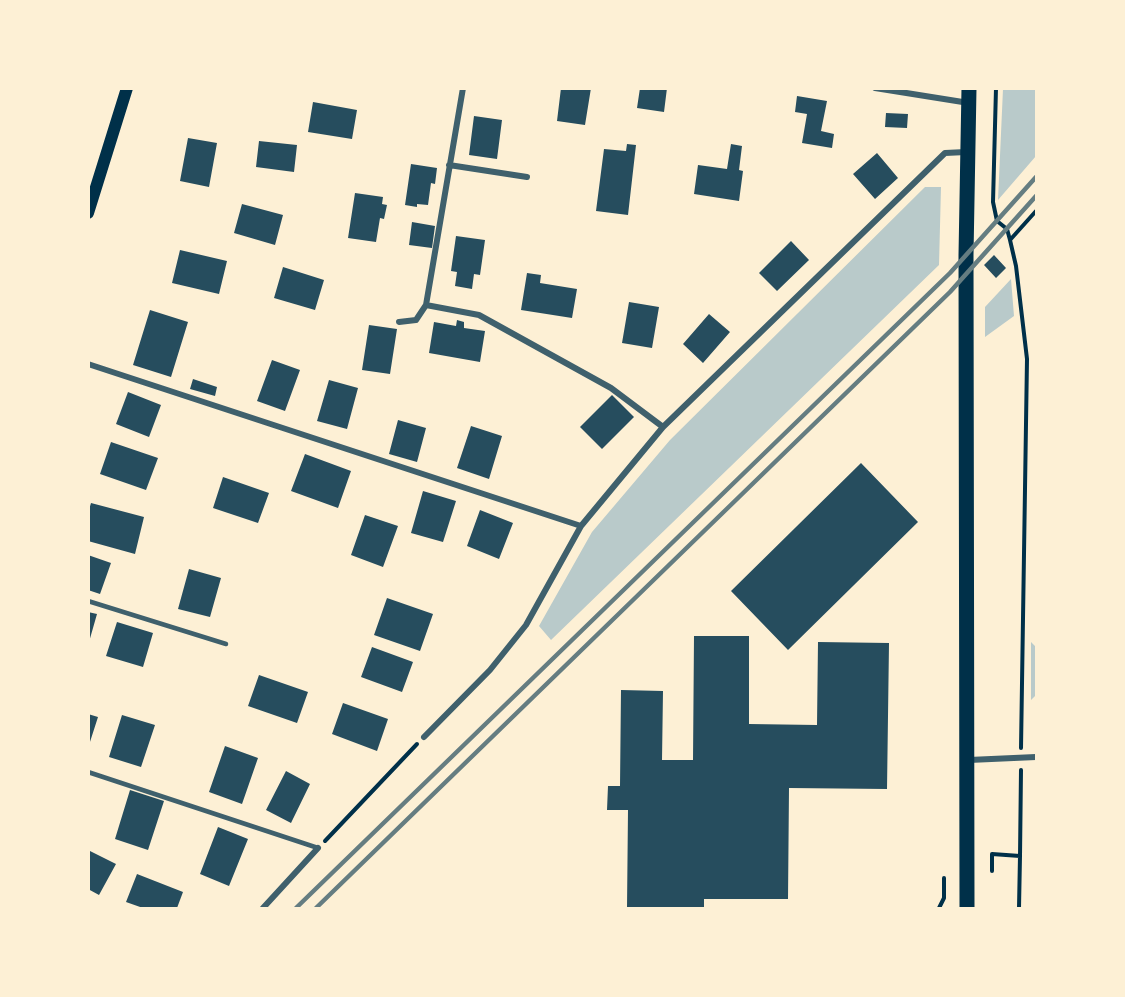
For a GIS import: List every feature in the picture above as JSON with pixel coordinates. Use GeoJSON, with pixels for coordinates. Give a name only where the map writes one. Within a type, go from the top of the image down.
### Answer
{"type":"FeatureCollection","features":[{"type":"Feature","properties":{"kind":"main road"},"geometry":{"type":"LineString","coordinates":[[88,213],[127,88]]}},
{"type":"Feature","properties":{"kind":"main road"},"geometry":{"type":"LineString","coordinates":[[968,909],[966,255],[969,96]]}},
{"type":"Feature","properties":{"kind":"street"},"geometry":{"type":"LineString","coordinates":[[399,322],[416,320],[426,305],[463,88]]}},
{"type":"Feature","properties":{"kind":"street"},"geometry":{"type":"LineString","coordinates":[[875,88],[969,96]]}},
{"type":"Feature","properties":{"kind":"street"},"geometry":{"type":"LineString","coordinates":[[424,737],[490,670],[526,625],[580,526],[663,428],[945,153],[969,152]]}},
{"type":"Feature","properties":{"kind":"street"},"geometry":{"type":"LineString","coordinates":[[449,165],[527,177]]}},
{"type":"Feature","properties":{"kind":"street"},"geometry":{"type":"LineString","coordinates":[[426,305],[479,315],[611,388],[663,428]]}},
{"type":"Feature","properties":{"kind":"street"},"geometry":{"type":"LineString","coordinates":[[88,364],[580,526]]}},
{"type":"Feature","properties":{"kind":"street"},"geometry":{"type":"LineString","coordinates":[[969,760],[1036,757]]}},
{"type":"Feature","properties":{"kind":"street"},"geometry":{"type":"LineString","coordinates":[[263,909],[318,848]]}},
{"type":"Feature","properties":{"kind":"lane"},"geometry":{"type":"LineString","coordinates":[[88,601],[225,644]]}},
{"type":"Feature","properties":{"kind":"lane"},"geometry":{"type":"LineString","coordinates":[[88,772],[318,848]]}},
{"type":"Feature","properties":{"kind":"path"},"geometry":{"type":"LineString","coordinates":[[996,88],[993,202],[997,221],[1007,229],[1016,266],[1027,359],[1019,909]]}},
{"type":"Feature","properties":{"kind":"path"},"geometry":{"type":"LineString","coordinates":[[1010,240],[1036,211]]}},
{"type":"Feature","properties":{"kind":"path"},"geometry":{"type":"LineString","coordinates":[[318,848],[424,737]]}},
{"type":"Feature","properties":{"kind":"path"},"geometry":{"type":"LineString","coordinates":[[992,871],[992,854],[1020,856]]}},
{"type":"Feature","properties":{"kind":"path"},"geometry":{"type":"LineString","coordinates":[[939,909],[944,898],[944,878]]}},
{"type":"Feature","properties":{"kind":"shaded area"},"geometry":{"type":"Polygon","coordinates":[[[1003,89],[1036,89],[1036,156],[998,200],[1003,89]]]}},
{"type":"Feature","properties":{"kind":"shaded area"},"geometry":{"type":"Polygon","coordinates":[[[925,187],[941,187],[939,265],[551,640],[539,626],[592,532],[670,440],[925,187]]]}},
{"type":"Feature","properties":{"kind":"shaded area"},"geometry":{"type":"Polygon","coordinates":[[[1011,279],[1014,316],[985,337],[985,307],[1011,279]]]}},
{"type":"Feature","properties":{"kind":"shaded area"},"geometry":{"type":"Polygon","coordinates":[[[1031,642],[1036,647],[1036,695],[1031,700],[1031,642]]]}},
{"type":"Feature","properties":{"kind":"building"},"geometry":{"type":"Polygon","coordinates":[[[561,88],[591,88],[585,125],[557,121],[561,88]]]}},
{"type":"Feature","properties":{"kind":"building"},"geometry":{"type":"Polygon","coordinates":[[[640,88],[667,88],[664,112],[637,108],[640,88]]]}},
{"type":"Feature","properties":{"kind":"building"},"geometry":{"type":"Polygon","coordinates":[[[797,96],[827,101],[821,131],[834,134],[832,148],[802,143],[807,114],[795,112],[797,96]]]}},
{"type":"Feature","properties":{"kind":"building"},"geometry":{"type":"Polygon","coordinates":[[[313,102],[357,110],[352,139],[308,132],[313,102]]]}},
{"type":"Feature","properties":{"kind":"building"},"geometry":{"type":"Polygon","coordinates":[[[886,113],[908,114],[907,128],[885,127],[886,113]]]}},
{"type":"Feature","properties":{"kind":"building"},"geometry":{"type":"Polygon","coordinates":[[[474,116],[502,120],[497,159],[469,155],[474,116]]]}},
{"type":"Feature","properties":{"kind":"building"},"geometry":{"type":"Polygon","coordinates":[[[188,138],[217,143],[209,187],[180,181],[188,138]]]}},
{"type":"Feature","properties":{"kind":"building"},"geometry":{"type":"Polygon","coordinates":[[[259,141],[297,145],[294,172],[256,167],[259,141]]]}},
{"type":"Feature","properties":{"kind":"building"},"geometry":{"type":"Polygon","coordinates":[[[627,144],[636,145],[628,215],[596,211],[604,149],[626,151],[627,144]]]}},
{"type":"Feature","properties":{"kind":"building"},"geometry":{"type":"Polygon","coordinates":[[[731,144],[742,146],[739,170],[743,171],[739,201],[694,194],[698,165],[727,169],[731,144]]]}},
{"type":"Feature","properties":{"kind":"building"},"geometry":{"type":"Polygon","coordinates":[[[877,153],[898,178],[875,199],[853,174],[877,153]]]}},
{"type":"Feature","properties":{"kind":"building"},"geometry":{"type":"Polygon","coordinates":[[[411,164],[437,168],[435,184],[431,183],[428,205],[417,204],[417,207],[405,205],[411,164]]]}},
{"type":"Feature","properties":{"kind":"building"},"geometry":{"type":"Polygon","coordinates":[[[355,193],[383,197],[382,204],[387,205],[384,219],[380,218],[376,242],[348,238],[355,193]]]}},
{"type":"Feature","properties":{"kind":"building"},"geometry":{"type":"Polygon","coordinates":[[[242,204],[283,215],[275,245],[234,233],[242,204]]]}},
{"type":"Feature","properties":{"kind":"building"},"geometry":{"type":"Polygon","coordinates":[[[412,222],[435,226],[432,248],[409,245],[412,222]]]}},
{"type":"Feature","properties":{"kind":"building"},"geometry":{"type":"Polygon","coordinates":[[[456,236],[485,240],[480,275],[474,274],[472,289],[455,286],[457,272],[451,271],[456,236]]]}},
{"type":"Feature","properties":{"kind":"building"},"geometry":{"type":"Polygon","coordinates":[[[791,241],[809,260],[777,291],[759,273],[791,241]]]}},
{"type":"Feature","properties":{"kind":"building"},"geometry":{"type":"Polygon","coordinates":[[[180,250],[227,261],[219,294],[172,283],[180,250]]]}},
{"type":"Feature","properties":{"kind":"building"},"geometry":{"type":"Polygon","coordinates":[[[994,255],[1006,268],[996,278],[984,265],[994,255]]]}},
{"type":"Feature","properties":{"kind":"building"},"geometry":{"type":"Polygon","coordinates":[[[283,267],[324,280],[315,310],[274,298],[283,267]]]}},
{"type":"Feature","properties":{"kind":"building"},"geometry":{"type":"Polygon","coordinates":[[[527,273],[541,275],[540,283],[577,289],[572,318],[521,310],[527,273]]]}},
{"type":"Feature","properties":{"kind":"building"},"geometry":{"type":"Polygon","coordinates":[[[629,302],[659,307],[652,348],[622,343],[629,302]]]}},
{"type":"Feature","properties":{"kind":"building"},"geometry":{"type":"Polygon","coordinates":[[[150,310],[188,322],[171,377],[133,365],[150,310]]]}},
{"type":"Feature","properties":{"kind":"building"},"geometry":{"type":"Polygon","coordinates":[[[709,314],[730,332],[703,363],[683,344],[709,314]]]}},
{"type":"Feature","properties":{"kind":"building"},"geometry":{"type":"Polygon","coordinates":[[[457,320],[464,322],[464,328],[485,331],[480,362],[429,353],[434,322],[456,326],[457,320]]]}},
{"type":"Feature","properties":{"kind":"building"},"geometry":{"type":"Polygon","coordinates":[[[369,325],[397,329],[390,374],[362,370],[369,325]]]}},
{"type":"Feature","properties":{"kind":"building"},"geometry":{"type":"Polygon","coordinates":[[[272,360],[300,370],[285,411],[257,401],[272,360]]]}},
{"type":"Feature","properties":{"kind":"building"},"geometry":{"type":"Polygon","coordinates":[[[193,379],[217,387],[215,396],[190,389],[193,379]]]}},
{"type":"Feature","properties":{"kind":"building"},"geometry":{"type":"Polygon","coordinates":[[[329,380],[358,388],[347,429],[317,421],[329,380]]]}},
{"type":"Feature","properties":{"kind":"building"},"geometry":{"type":"Polygon","coordinates":[[[128,392],[161,405],[149,437],[116,424],[128,392]]]}},
{"type":"Feature","properties":{"kind":"building"},"geometry":{"type":"Polygon","coordinates":[[[612,395],[634,417],[602,449],[580,427],[612,395]]]}},
{"type":"Feature","properties":{"kind":"building"},"geometry":{"type":"Polygon","coordinates":[[[398,420],[426,428],[417,462],[389,454],[398,420]]]}},
{"type":"Feature","properties":{"kind":"building"},"geometry":{"type":"Polygon","coordinates":[[[471,426],[502,436],[489,479],[457,468],[471,426]]]}},
{"type":"Feature","properties":{"kind":"building"},"geometry":{"type":"Polygon","coordinates":[[[111,442],[158,458],[146,490],[100,474],[111,442]]]}},
{"type":"Feature","properties":{"kind":"building"},"geometry":{"type":"Polygon","coordinates":[[[305,454],[351,471],[338,508],[291,491],[305,454]]]}},
{"type":"Feature","properties":{"kind":"building"},"geometry":{"type":"Polygon","coordinates":[[[861,463],[918,522],[788,650],[731,591],[861,463]]]}},
{"type":"Feature","properties":{"kind":"building"},"geometry":{"type":"Polygon","coordinates":[[[223,477],[269,493],[258,523],[213,508],[223,477]]]}},
{"type":"Feature","properties":{"kind":"building"},"geometry":{"type":"Polygon","coordinates":[[[423,491],[456,501],[443,542],[411,533],[423,491]]]}},
{"type":"Feature","properties":{"kind":"building"},"geometry":{"type":"Polygon","coordinates":[[[91,503],[144,517],[135,554],[88,541],[88,513],[91,503]]]}},
{"type":"Feature","properties":{"kind":"building"},"geometry":{"type":"Polygon","coordinates":[[[480,510],[513,523],[499,559],[467,546],[480,510]]]}},
{"type":"Feature","properties":{"kind":"building"},"geometry":{"type":"Polygon","coordinates":[[[365,515],[398,526],[383,567],[351,555],[365,515]]]}},
{"type":"Feature","properties":{"kind":"building"},"geometry":{"type":"Polygon","coordinates":[[[88,555],[111,563],[100,594],[88,590],[88,555]]]}},
{"type":"Feature","properties":{"kind":"building"},"geometry":{"type":"Polygon","coordinates":[[[189,569],[221,578],[210,617],[178,609],[189,569]]]}},
{"type":"Feature","properties":{"kind":"building"},"geometry":{"type":"Polygon","coordinates":[[[387,598],[433,614],[420,651],[374,635],[387,598]]]}},
{"type":"Feature","properties":{"kind":"building"},"geometry":{"type":"Polygon","coordinates":[[[88,612],[97,614],[89,642],[88,642],[88,612]]]}},
{"type":"Feature","properties":{"kind":"building"},"geometry":{"type":"Polygon","coordinates":[[[117,622],[153,633],[143,667],[106,656],[117,622]]]}},
{"type":"Feature","properties":{"kind":"building"},"geometry":{"type":"Polygon","coordinates":[[[694,636],[749,636],[749,724],[817,725],[818,642],[889,643],[887,789],[789,788],[788,899],[704,899],[704,908],[627,908],[628,810],[607,810],[608,786],[620,786],[621,690],[663,691],[662,760],[693,760],[694,636]]]}},
{"type":"Feature","properties":{"kind":"building"},"geometry":{"type":"Polygon","coordinates":[[[372,647],[413,662],[402,692],[361,677],[372,647]]]}},
{"type":"Feature","properties":{"kind":"building"},"geometry":{"type":"Polygon","coordinates":[[[259,675],[308,692],[297,723],[248,706],[259,675]]]}},
{"type":"Feature","properties":{"kind":"building"},"geometry":{"type":"Polygon","coordinates":[[[343,703],[388,719],[377,751],[332,734],[343,703]]]}},
{"type":"Feature","properties":{"kind":"building"},"geometry":{"type":"Polygon","coordinates":[[[88,714],[98,717],[89,745],[88,745],[88,714]]]}},
{"type":"Feature","properties":{"kind":"building"},"geometry":{"type":"Polygon","coordinates":[[[122,715],[155,725],[141,767],[109,757],[122,715]]]}},
{"type":"Feature","properties":{"kind":"building"},"geometry":{"type":"Polygon","coordinates":[[[225,746],[258,758],[242,804],[209,792],[225,746]]]}},
{"type":"Feature","properties":{"kind":"building"},"geometry":{"type":"Polygon","coordinates":[[[286,771],[310,784],[291,823],[266,810],[286,771]]]}},
{"type":"Feature","properties":{"kind":"building"},"geometry":{"type":"Polygon","coordinates":[[[130,790],[164,801],[148,850],[115,839],[130,790]]]}},
{"type":"Feature","properties":{"kind":"building"},"geometry":{"type":"Polygon","coordinates":[[[218,827],[248,839],[229,886],[200,874],[218,827]]]}},
{"type":"Feature","properties":{"kind":"building"},"geometry":{"type":"Polygon","coordinates":[[[88,850],[116,864],[99,895],[88,889],[88,850]]]}},
{"type":"Feature","properties":{"kind":"building"},"geometry":{"type":"Polygon","coordinates":[[[137,874],[183,892],[177,908],[143,908],[126,902],[137,874]]]}},
{"type":"Feature","properties":{"kind":"railway"},"geometry":{"type":"LineString","coordinates":[[296,908],[950,273],[1036,177]]}},
{"type":"Feature","properties":{"kind":"railway"},"geometry":{"type":"LineString","coordinates":[[316,908],[950,292],[1036,196]]}}]}
